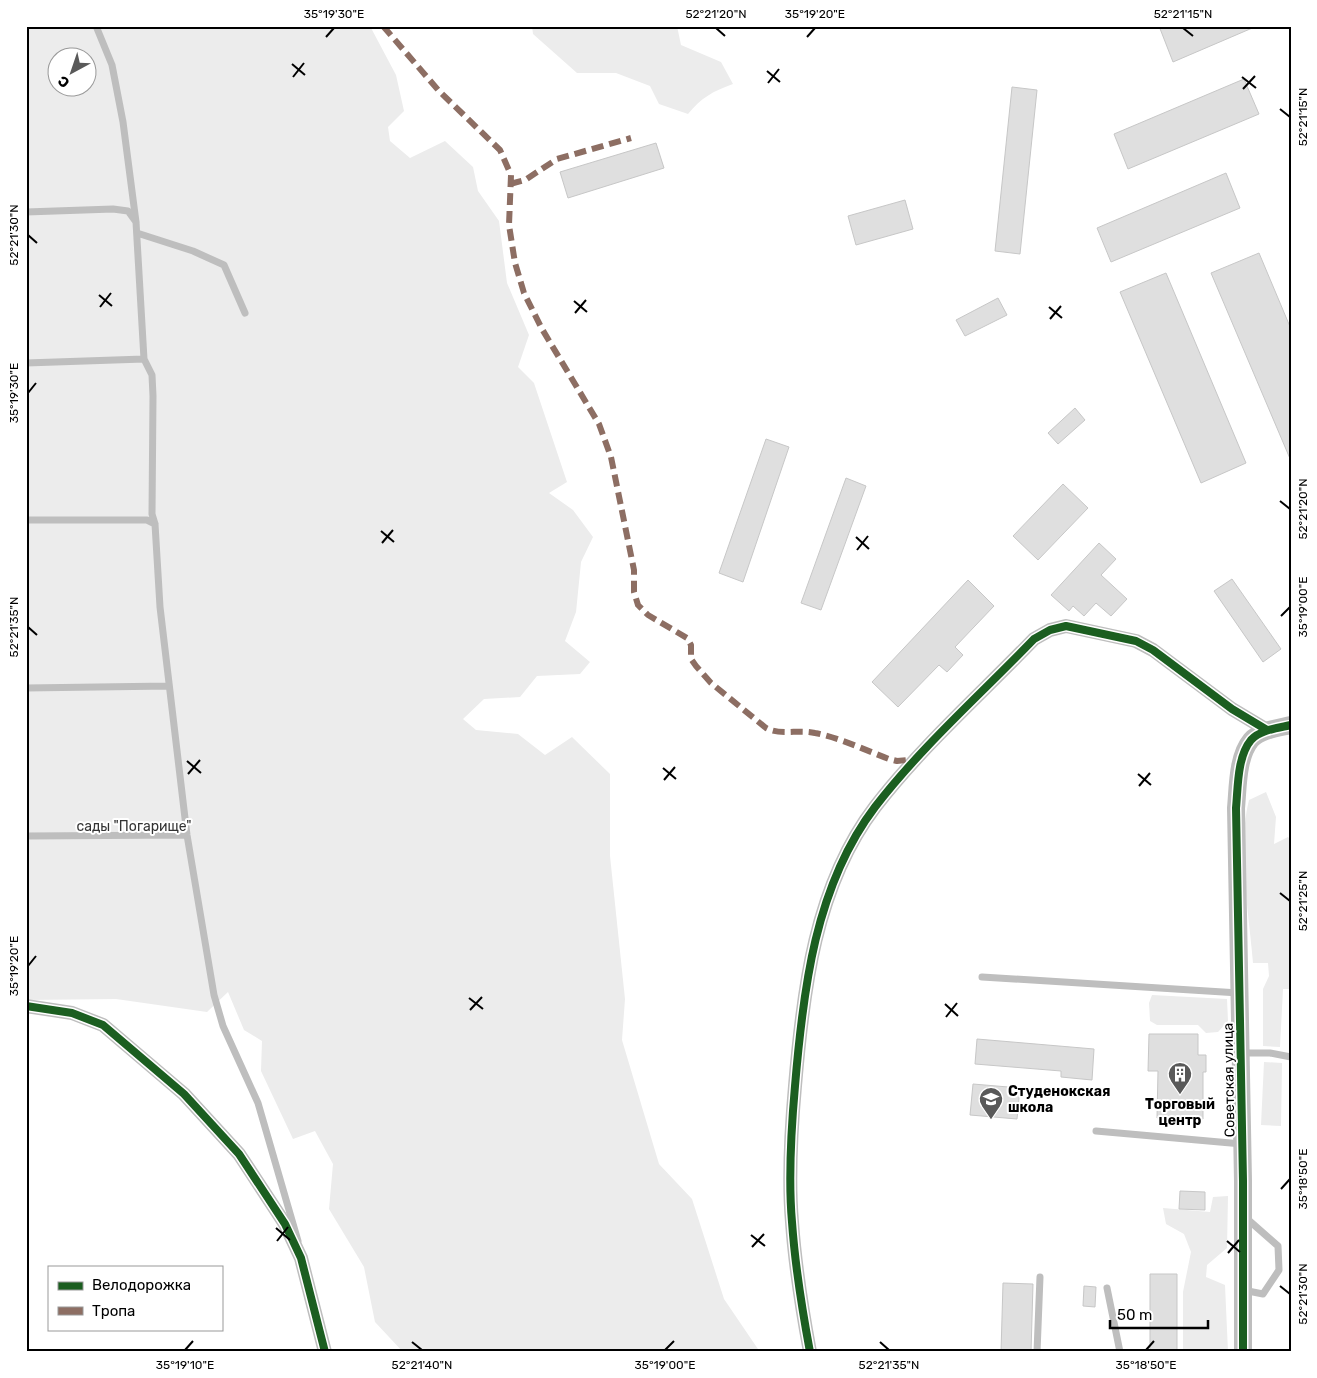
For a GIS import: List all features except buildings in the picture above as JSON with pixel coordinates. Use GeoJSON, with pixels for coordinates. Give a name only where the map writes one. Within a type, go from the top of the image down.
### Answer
{"type":"FeatureCollection","features":[{"type":"Feature","properties":{"kind":"street"},"geometry":{"type":"LineString","coordinates":[[810,1352],[801,1301],[792,1210],[791,1132],[805,984],[818,930],[833,884],[852,844],[875,808],[936,738],[1034,639],[1050,630],[1066,626],[1136,641],[1153,650],[1232,709],[1267,730],[1291,725]]}},
{"type":"Feature","properties":{"kind":"street","name":"Советская улица"},"geometry":{"type":"LineString","coordinates":[[1243,1352],[1241,1053],[1236,808],[1240,766],[1251,740],[1267,730]]}},
{"type":"Feature","properties":{"kind":"street"},"geometry":{"type":"LineString","coordinates":[[26,1006],[72,1013],[103,1025],[184,1094],[239,1154],[284,1224],[301,1258],[325,1352]]}},
{"type":"Feature","properties":{"kind":"lane"},"geometry":{"type":"LineString","coordinates":[[96,26],[112,65],[123,122],[136,222],[144,359],[152,375],[152,514],[156,524],[160,606],[187,835],[214,994],[223,1026],[258,1103],[296,1228],[301,1258]]}},
{"type":"Feature","properties":{"kind":"lane"},"geometry":{"type":"LineString","coordinates":[[26,212],[113,208],[128,210],[136,222]]}},
{"type":"Feature","properties":{"kind":"lane"},"geometry":{"type":"LineString","coordinates":[[137,233],[224,265],[245,313]]}},
{"type":"Feature","properties":{"kind":"lane"},"geometry":{"type":"LineString","coordinates":[[26,363],[144,359]]}},
{"type":"Feature","properties":{"kind":"lane"},"geometry":{"type":"LineString","coordinates":[[26,520],[147,520],[156,524]]}},
{"type":"Feature","properties":{"kind":"lane"},"geometry":{"type":"LineString","coordinates":[[26,688],[169,686]]}},
{"type":"Feature","properties":{"kind":"lane"},"geometry":{"type":"LineString","coordinates":[[26,836],[187,835]]}},
{"type":"Feature","properties":{"kind":"lane"},"geometry":{"type":"LineString","coordinates":[[982,977],[1240,993]]}},
{"type":"Feature","properties":{"kind":"lane"},"geometry":{"type":"LineString","coordinates":[[1241,1053],[1270,1053],[1291,1057]]}},
{"type":"Feature","properties":{"kind":"lane"},"geometry":{"type":"LineString","coordinates":[[1096,1131],[1242,1144]]}},
{"type":"Feature","properties":{"kind":"lane"},"geometry":{"type":"LineString","coordinates":[[1243,1215],[1278,1246],[1279,1270],[1263,1294],[1243,1290]]}},
{"type":"Feature","properties":{"kind":"lane"},"geometry":{"type":"LineString","coordinates":[[1037,1352],[1040,1277]]}},
{"type":"Feature","properties":{"kind":"lane"},"geometry":{"type":"LineString","coordinates":[[1106,1288],[1120,1352]]}},
{"type":"Feature","properties":{"kind":"green space","name":"сады \"Погарище\""},"geometry":{"type":"Polygon","coordinates":[[[26,26],[370,26],[396,75],[404,111],[388,127],[390,141],[410,158],[445,141],[473,167],[478,191],[499,221],[507,283],[529,335],[518,367],[534,383],[567,482],[549,493],[573,510],[593,537],[581,562],[576,612],[565,641],[590,662],[580,674],[537,676],[520,697],[484,699],[463,719],[476,730],[518,734],[545,755],[572,737],[610,774],[610,856],[625,999],[622,1040],[659,1164],[692,1199],[724,1299],[760,1352],[403,1352],[375,1322],[364,1267],[329,1209],[333,1164],[315,1131],[293,1139],[261,1071],[262,1041],[244,1030],[228,992],[207,1012],[116,999],[26,1000],[26,26]]]}},
{"type":"Feature","properties":{"kind":"green space"},"geometry":{"type":"Polygon","coordinates":[[[532,26],[677,26],[681,45],[721,62],[733,84],[719,89],[708,96],[688,114],[659,104],[650,86],[616,73],[577,73],[533,34],[532,26]]]}},
{"type":"Feature","properties":{"kind":"green space"},"geometry":{"type":"Polygon","coordinates":[[[1266,792],[1276,817],[1274,844],[1288,837],[1291,840],[1291,989],[1283,989],[1280,1047],[1263,1046],[1263,989],[1269,976],[1268,963],[1253,963],[1245,881],[1244,838],[1249,800],[1266,792]]]}},
{"type":"Feature","properties":{"kind":"green space"},"geometry":{"type":"Polygon","coordinates":[[[1152,995],[1227,999],[1228,1021],[1218,1032],[1206,1033],[1198,1025],[1157,1025],[1150,1021],[1149,1003],[1152,995]]]}},
{"type":"Feature","properties":{"kind":"green space"},"geometry":{"type":"Polygon","coordinates":[[[1264,1062],[1282,1063],[1281,1126],[1261,1125],[1264,1062]]]}},
{"type":"Feature","properties":{"kind":"green space"},"geometry":{"type":"Polygon","coordinates":[[[1228,1196],[1227,1248],[1207,1265],[1206,1277],[1225,1285],[1228,1352],[1183,1352],[1183,1292],[1191,1252],[1184,1234],[1166,1224],[1163,1208],[1210,1212],[1213,1197],[1228,1196]]]}},
{"type":"Feature","properties":{"kind":"marked path"},"geometry":{"type":"LineString","coordinates":[[383,26],[439,91],[500,150],[511,175],[509,225],[515,263],[524,293],[542,329],[599,424],[611,457],[634,570],[634,592],[638,605],[648,615],[687,638],[691,645],[691,659],[696,666],[711,683],[766,728],[778,732],[809,732],[824,735],[897,761],[917,759]]}},
{"type":"Feature","properties":{"kind":"marked path"},"geometry":{"type":"LineString","coordinates":[[510,184],[525,180],[557,159],[631,138]]}},
{"type":"Feature","properties":{"kind":"cycle path"},"geometry":{"type":"LineString","coordinates":[[810,1352],[797,1271],[790,1188],[792,1120],[802,1013],[808,976],[825,905],[838,870],[855,838],[875,807],[912,763],[1034,639],[1050,630],[1066,626],[1136,641],[1153,650],[1232,709],[1267,730]]}},
{"type":"Feature","properties":{"kind":"cycle path"},"geometry":{"type":"LineString","coordinates":[[1243,1352],[1243,1181],[1237,791],[1243,755],[1251,740],[1264,732],[1291,725]]}},
{"type":"Feature","properties":{"kind":"cycle path"},"geometry":{"type":"LineString","coordinates":[[26,1006],[72,1013],[103,1025],[184,1094],[239,1154],[285,1224],[301,1258],[325,1352]]}},
{"type":"Feature","properties":{"kind":"place","name":"Торговый центр"},"geometry":{"type":"Point","coordinates":[1180,1095]}},
{"type":"Feature","properties":{"kind":"place","name":"Студенокская школа"},"geometry":{"type":"Point","coordinates":[991,1120]}}]}
